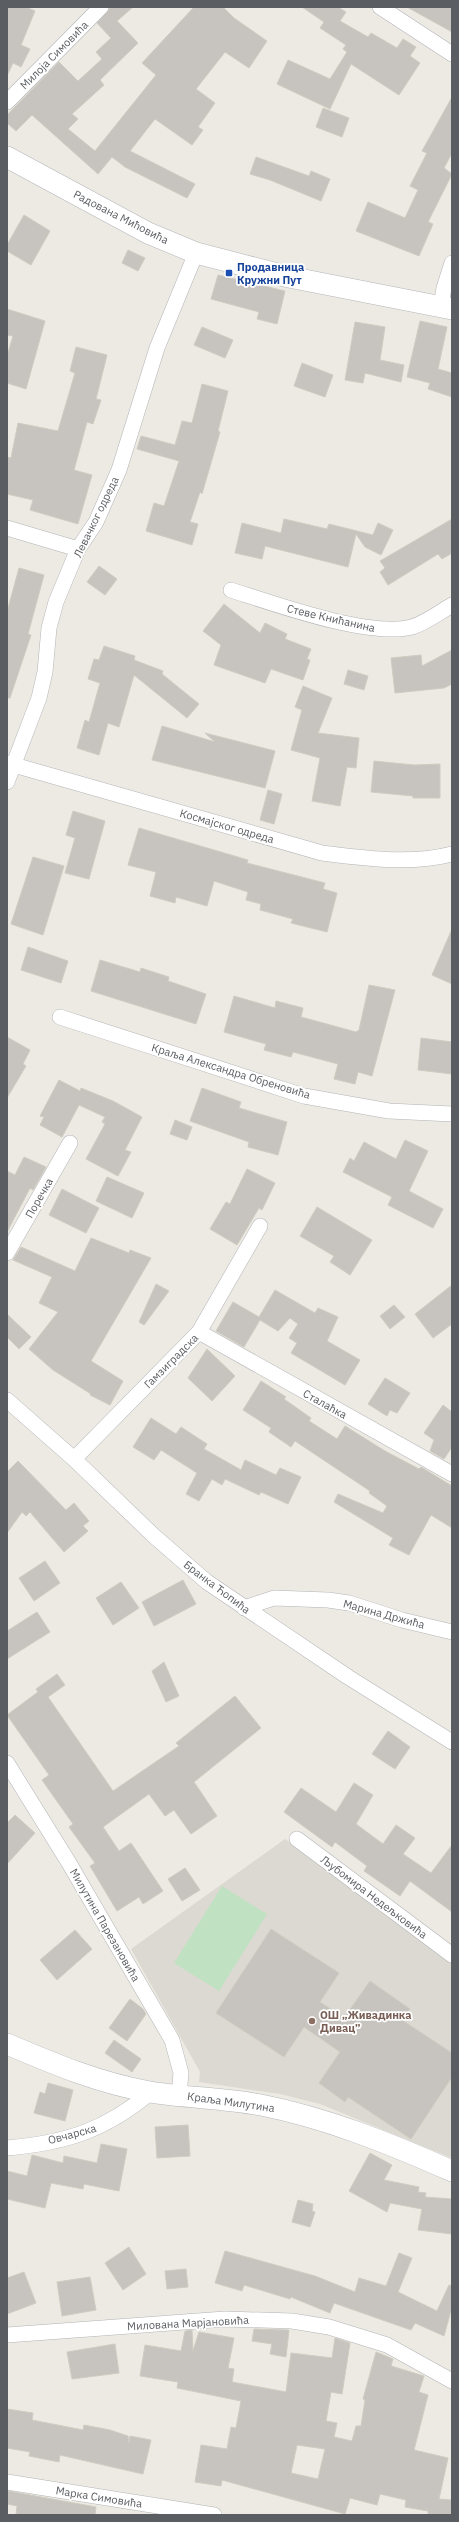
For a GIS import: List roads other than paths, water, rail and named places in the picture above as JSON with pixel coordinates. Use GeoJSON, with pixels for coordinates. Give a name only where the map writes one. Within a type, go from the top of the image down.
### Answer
{"type":"FeatureCollection","features":[{"type":"Feature","properties":{"kind":"street","name":"Милоја Симовића"},"geometry":{"type":"LineString","coordinates":[[7,102],[101,7]]}},
{"type":"Feature","properties":{"kind":"street"},"geometry":{"type":"LineString","coordinates":[[380,7],[452,54]]}},
{"type":"Feature","properties":{"kind":"street","name":"Радована Мићовића"},"geometry":{"type":"LineString","coordinates":[[7,157],[148,233],[196,253],[281,275],[447,308]]}},
{"type":"Feature","properties":{"kind":"street","name":"Левачког одреда"},"geometry":{"type":"LineString","coordinates":[[7,782],[10,764],[40,698],[45,672],[49,628],[78,549],[96,522],[118,470],[157,348],[196,253]]}},
{"type":"Feature","properties":{"kind":"street"},"geometry":{"type":"LineString","coordinates":[[447,308],[444,288],[452,263]]}},
{"type":"Feature","properties":{"kind":"street"},"geometry":{"type":"LineString","coordinates":[[7,528],[78,549]]}},
{"type":"Feature","properties":{"kind":"street","name":"Стеве Книћанина"},"geometry":{"type":"LineString","coordinates":[[231,590],[291,609],[384,630],[412,627],[452,605]]}},
{"type":"Feature","properties":{"kind":"street","name":"Космајског одреда"},"geometry":{"type":"LineString","coordinates":[[10,764],[322,853],[374,859],[412,859],[452,854]]}},
{"type":"Feature","properties":{"kind":"street","name":"Краља Александра Обреновића"},"geometry":{"type":"LineString","coordinates":[[60,1017],[304,1096],[389,1111],[452,1114]]}},
{"type":"Feature","properties":{"kind":"street","name":"Поречка"},"geometry":{"type":"LineString","coordinates":[[7,1253],[70,1143]]}},
{"type":"Feature","properties":{"kind":"street","name":"Гамзиградска"},"geometry":{"type":"LineString","coordinates":[[74,1459],[199,1332],[260,1226]]}},
{"type":"Feature","properties":{"kind":"street","name":"Сталаћка"},"geometry":{"type":"LineString","coordinates":[[199,1332],[452,1474]]}},
{"type":"Feature","properties":{"kind":"street","name":"Бранка Ћопића"},"geometry":{"type":"LineString","coordinates":[[7,1400],[74,1459],[154,1536],[208,1582],[244,1608],[452,1742]]}},
{"type":"Feature","properties":{"kind":"street","name":"Марина Држића"},"geometry":{"type":"LineString","coordinates":[[244,1608],[274,1598],[328,1600],[349,1603],[402,1620],[452,1632]]}},
{"type":"Feature","properties":{"kind":"street","name":"Милутина Парезановића"},"geometry":{"type":"LineString","coordinates":[[7,1763],[69,1863],[172,2040],[181,2073],[179,2095]]}},
{"type":"Feature","properties":{"kind":"street","name":"Љубомира Недељковића"},"geometry":{"type":"LineString","coordinates":[[297,1839],[452,1955]]}},
{"type":"Feature","properties":{"kind":"street","name":"Краља Милутина"},"geometry":{"type":"LineString","coordinates":[[7,2044],[80,2074],[151,2092],[240,2101],[287,2111],[376,2139],[452,2171]]}},
{"type":"Feature","properties":{"kind":"street","name":"Овчарска"},"geometry":{"type":"LineString","coordinates":[[7,2148],[61,2139],[96,2129],[126,2113],[151,2092]]}},
{"type":"Feature","properties":{"kind":"street","name":"Милована Марјановића"},"geometry":{"type":"LineString","coordinates":[[7,2335],[225,2319],[292,2321],[329,2327],[387,2345],[452,2381]]}},
{"type":"Feature","properties":{"kind":"street","name":"Марка Симовића"},"geometry":{"type":"LineString","coordinates":[[7,2482],[214,2515]]}},
{"type":"Feature","properties":{"kind":"place","name":"Продавница Кружни Пут"},"geometry":{"type":"Point","coordinates":[229,273]}},
{"type":"Feature","properties":{"kind":"place","name":"ОШ „Живадинка Дивац”"},"geometry":{"type":"Point","coordinates":[312,2021]}}]}
